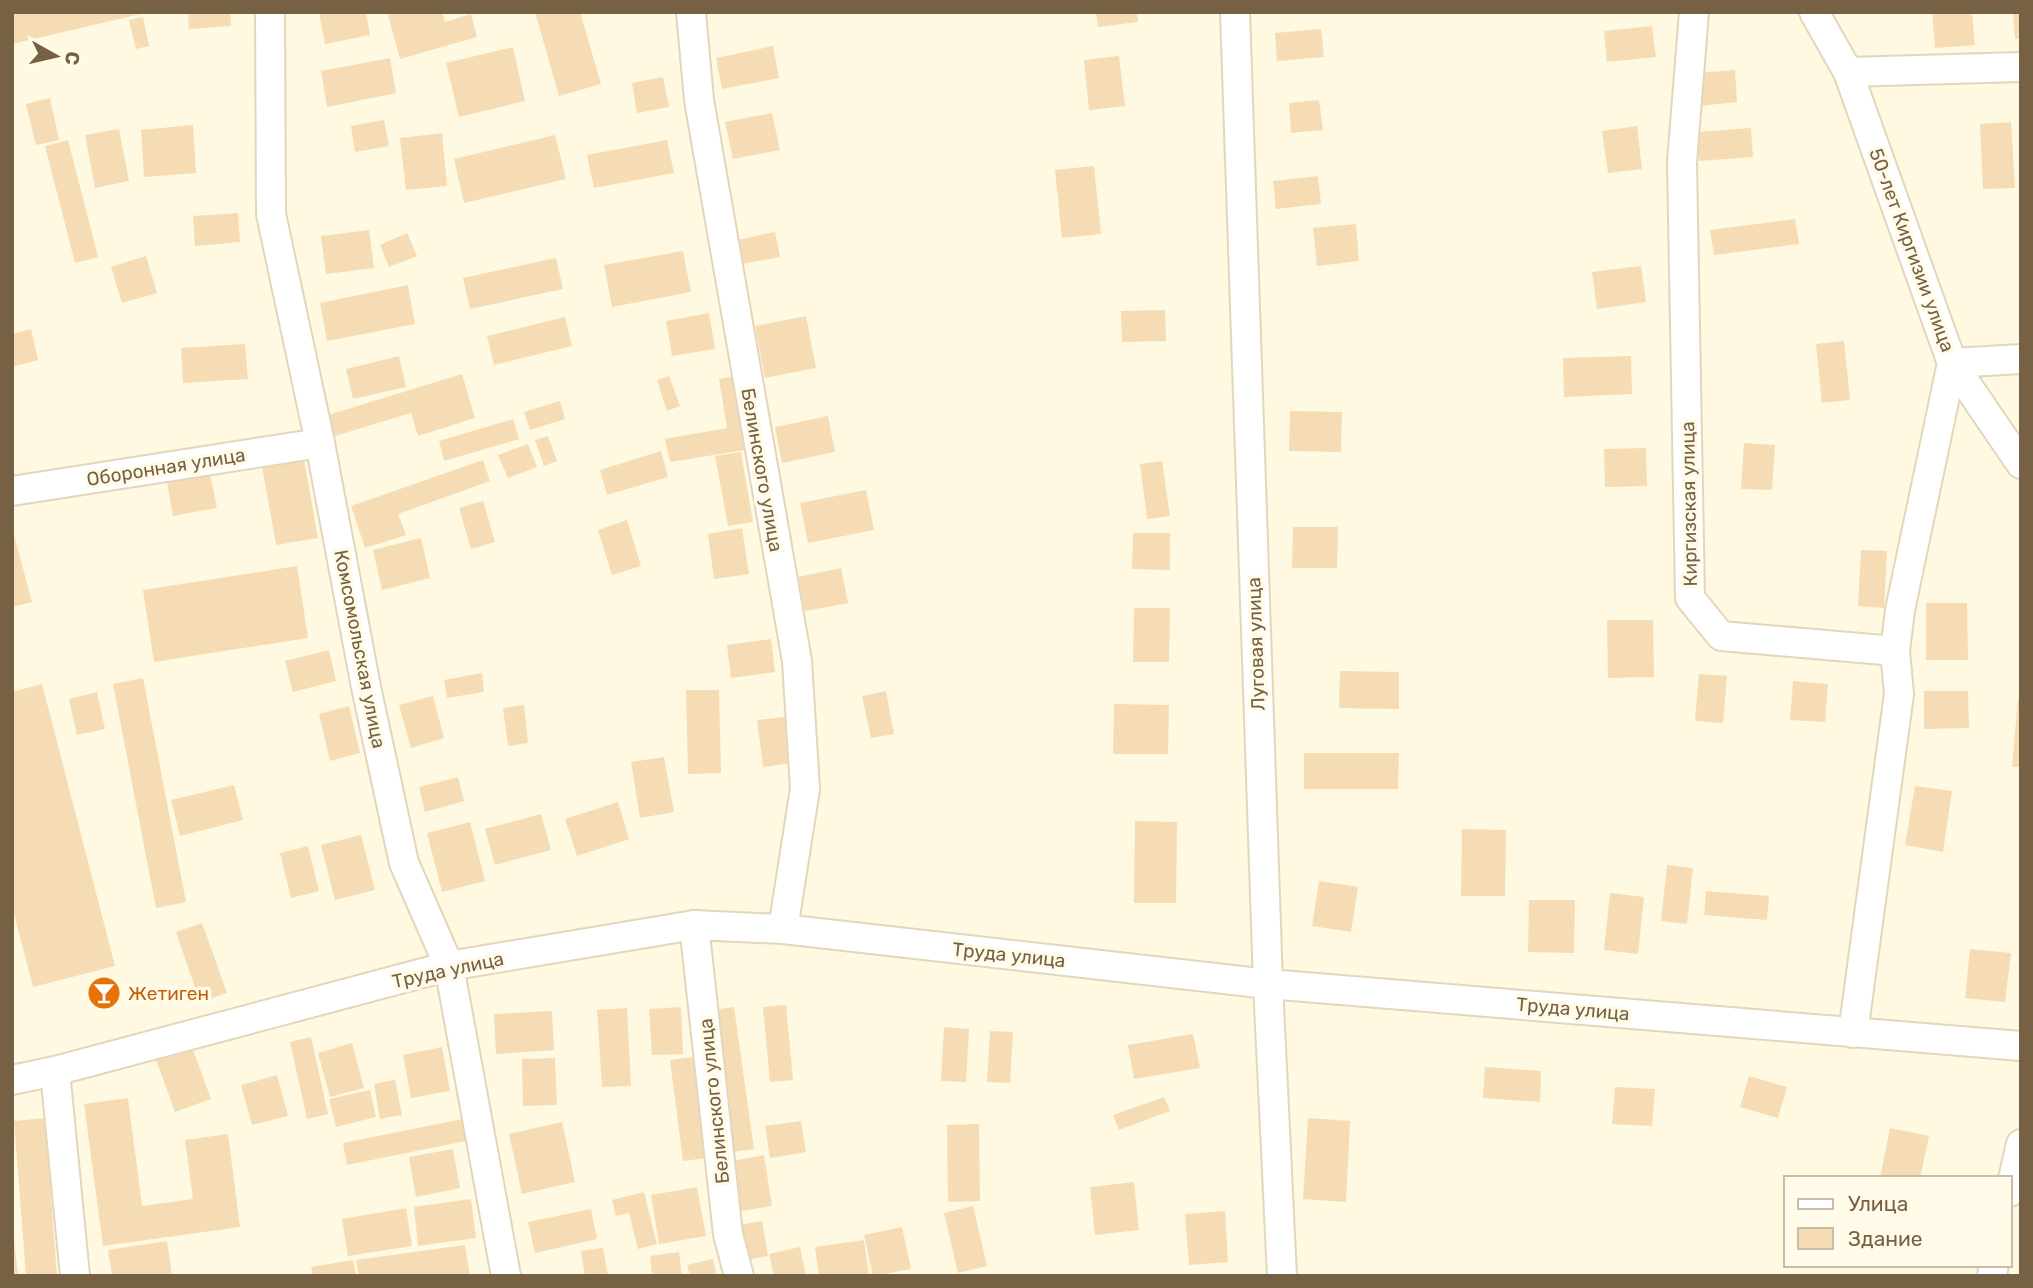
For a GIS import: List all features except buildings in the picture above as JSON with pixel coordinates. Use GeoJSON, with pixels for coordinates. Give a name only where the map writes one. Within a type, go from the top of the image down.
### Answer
{"type":"FeatureCollection","features":[{"type":"Feature","properties":{"kind":"street","name":"Комсомольская улица"},"geometry":{"type":"LineString","coordinates":[[270,12],[271,214],[404,863],[449,967],[506,1276]]}},
{"type":"Feature","properties":{"kind":"street","name":"Белинского улица"},"geometry":{"type":"LineString","coordinates":[[691,12],[699,100],[797,660],[805,789],[783,929]]}},
{"type":"Feature","properties":{"kind":"street","name":"Луговая улица"},"geometry":{"type":"LineString","coordinates":[[1235,12],[1268,984],[1282,1276]]}},
{"type":"Feature","properties":{"kind":"street","name":"Киргизская улица"},"geometry":{"type":"LineString","coordinates":[[1694,12],[1682,162],[1690,598],[1721,636],[1895,651]]}},
{"type":"Feature","properties":{"kind":"street","name":"50-лет Киргизии улица"},"geometry":{"type":"LineString","coordinates":[[1814,12],[1849,72],[1952,363],[2021,359]]}},
{"type":"Feature","properties":{"kind":"street"},"geometry":{"type":"LineString","coordinates":[[1849,72],[2021,67]]}},
{"type":"Feature","properties":{"kind":"street"},"geometry":{"type":"LineString","coordinates":[[1853,1033],[1899,694],[1895,651],[1900,610],[1952,363]]}},
{"type":"Feature","properties":{"kind":"street"},"geometry":{"type":"LineString","coordinates":[[1952,363],[2021,464]]}},
{"type":"Feature","properties":{"kind":"street","name":"Оборонная улица"},"geometry":{"type":"LineString","coordinates":[[12,491],[320,443]]}},
{"type":"Feature","properties":{"kind":"street","name":"Белинского улица"},"geometry":{"type":"LineString","coordinates":[[694,925],[729,1234],[739,1276]]}},
{"type":"Feature","properties":{"kind":"street","name":"Труда улица"},"geometry":{"type":"LineString","coordinates":[[12,1080],[449,967],[694,925],[783,929],[1268,984],[2021,1046]]}},
{"type":"Feature","properties":{"kind":"street"},"geometry":{"type":"LineString","coordinates":[[55,1071],[75,1276]]}},
{"type":"Feature","properties":{"kind":"street"},"geometry":{"type":"LineString","coordinates":[[2012,1183],[2021,1144]]}},
{"type":"Feature","properties":{"kind":"place","name":"Жетиген"},"geometry":{"type":"Point","coordinates":[104,993]}}]}
